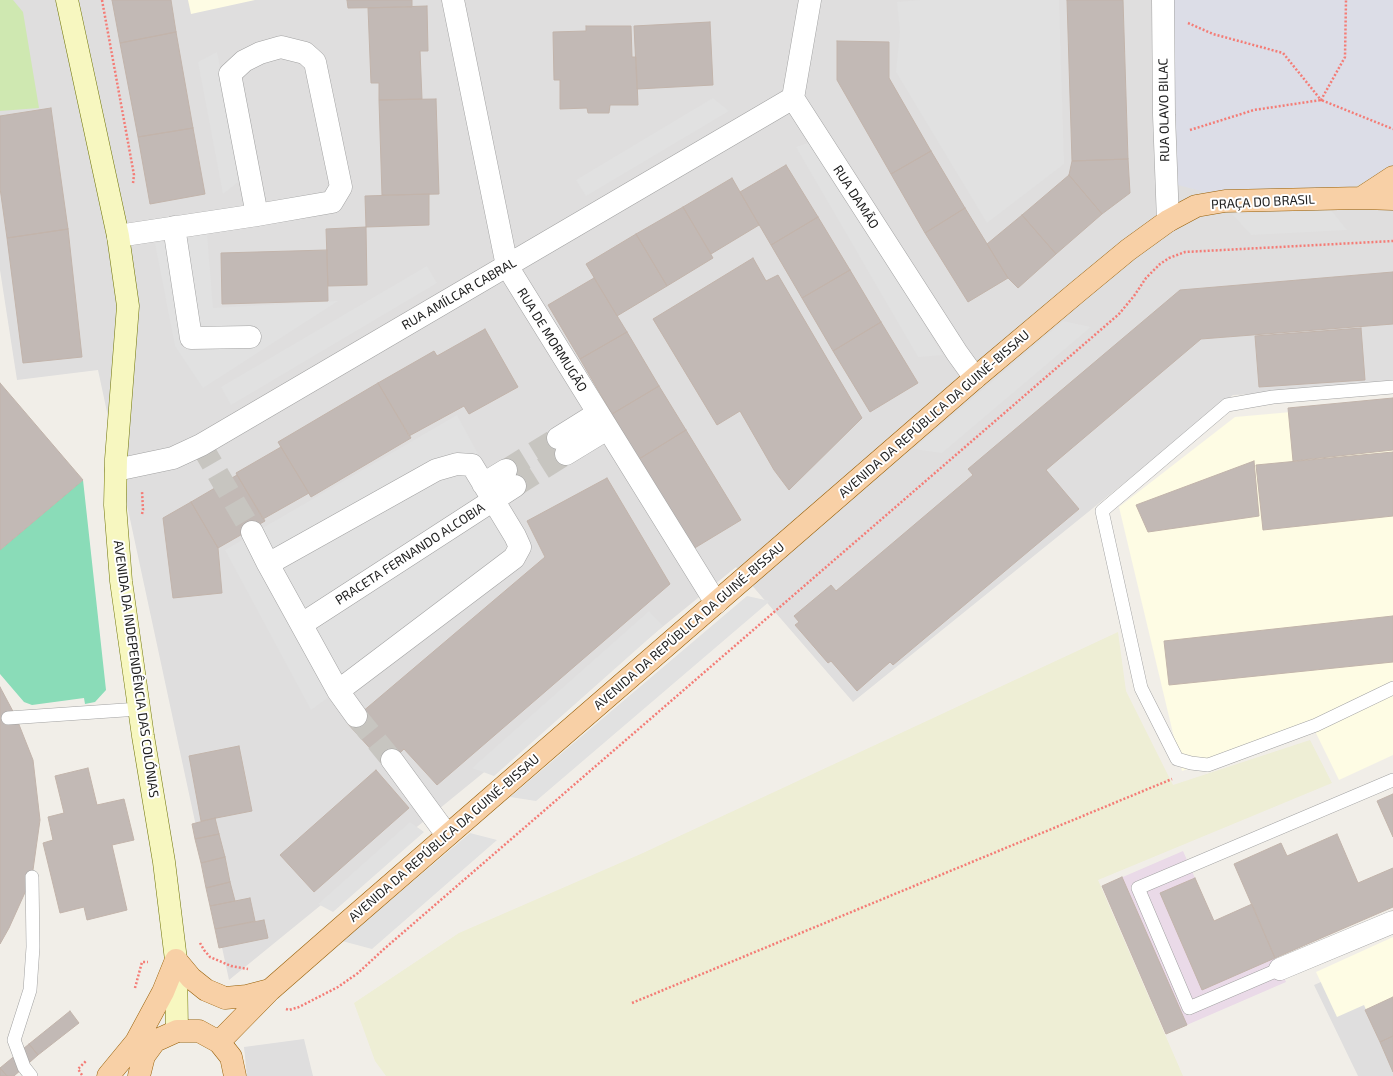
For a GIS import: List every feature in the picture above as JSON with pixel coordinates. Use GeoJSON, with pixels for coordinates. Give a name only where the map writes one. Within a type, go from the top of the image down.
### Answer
{"type":"FeatureCollection","features":[{"type":"Feature","properties":{"kind":"main road","name":"AVENIDA DA INDEPENDÊNCIA DAS COLÓNIAS"},"geometry":{"type":"LineString","coordinates":[[67,0],[118,236],[128,306],[116,470],[115,504],[121,581],[139,708],[164,862],[176,960],[176,1031]]}},
{"type":"Feature","properties":{"kind":"main road"},"geometry":{"type":"LineString","coordinates":[[1361,198],[1393,177]]}},
{"type":"Feature","properties":{"kind":"main road","name":"PRAÇA DO BRASIL"},"geometry":{"type":"LineString","coordinates":[[1168,220],[1196,206],[1225,201],[1361,198],[1393,199]]}},
{"type":"Feature","properties":{"kind":"main road","name":"AVENIDA DA REPÚBLICA DA GUINÉ-BISSAU"},"geometry":{"type":"LineString","coordinates":[[219,1042],[270,990],[447,835],[975,378],[1099,274],[1168,220]]}},
{"type":"Feature","properties":{"kind":"main road"},"geometry":{"type":"LineString","coordinates":[[109,1076],[136,1042],[163,992],[176,960],[191,978],[206,990],[225,998],[247,996],[270,990]]}},
{"type":"Feature","properties":{"kind":"main road"},"geometry":{"type":"LineString","coordinates":[[109,1076],[155,1041],[176,1031],[199,1031],[219,1042],[231,1057],[235,1076]]}},
{"type":"Feature","properties":{"kind":"main road"},"geometry":{"type":"LineString","coordinates":[[139,1076],[144,1056],[155,1041]]}},
{"type":"Feature","properties":{"kind":"street","name":"RUA DE MORMUGÃO"},"geometry":{"type":"LineString","coordinates":[[453,0],[507,266],[716,603]]}},
{"type":"Feature","properties":{"kind":"street"},"geometry":{"type":"LineString","coordinates":[[793,98],[810,0]]}},
{"type":"Feature","properties":{"kind":"street","name":"RUA OLAVO BILAC"},"geometry":{"type":"LineString","coordinates":[[1162,0],[1168,220]]}},
{"type":"Feature","properties":{"kind":"street"},"geometry":{"type":"LineString","coordinates":[[118,236],[257,215],[332,202],[341,187],[315,62],[305,53],[281,47],[260,53],[244,61],[230,74],[257,215]]}},
{"type":"Feature","properties":{"kind":"street","name":"RUA AMÍLCAR CABRAL"},"geometry":{"type":"LineString","coordinates":[[116,470],[172,458],[201,445],[793,98]]}},
{"type":"Feature","properties":{"kind":"street","name":"RUA DAMÃO"},"geometry":{"type":"LineString","coordinates":[[793,98],[957,353],[975,378]]}},
{"type":"Feature","properties":{"kind":"street"},"geometry":{"type":"LineString","coordinates":[[174,228],[192,338],[250,337]]}},
{"type":"Feature","properties":{"kind":"street"},"geometry":{"type":"LineString","coordinates":[[562,446],[603,421]]}},
{"type":"Feature","properties":{"kind":"street","name":"PRACETA FERNANDO ALCOBIA"},"geometry":{"type":"LineString","coordinates":[[268,564],[436,470],[457,464],[472,465],[488,492],[302,624]]}},
{"type":"Feature","properties":{"kind":"street"},"geometry":{"type":"LineString","coordinates":[[338,690],[514,558],[520,547],[515,536],[488,492],[511,478]]}},
{"type":"Feature","properties":{"kind":"street"},"geometry":{"type":"LineString","coordinates":[[252,532],[268,564],[338,690],[356,716]]}},
{"type":"Feature","properties":{"kind":"street"},"geometry":{"type":"LineString","coordinates":[[392,760],[447,835]]}},
{"type":"Feature","properties":{"kind":"street"},"geometry":{"type":"LineString","coordinates":[[1280,969],[1393,922]]}},
{"type":"Feature","properties":{"kind":"lane"},"geometry":{"type":"LineString","coordinates":[[1393,387],[1273,397],[1226,405],[1102,511],[1141,688],[1177,759],[1191,763],[1208,765],[1316,725],[1393,688]]}},
{"type":"Feature","properties":{"kind":"lane"},"geometry":{"type":"LineString","coordinates":[[8,718],[139,708]]}},
{"type":"Feature","properties":{"kind":"lane"},"geometry":{"type":"LineString","coordinates":[[1280,969],[1189,1008],[1138,888],[1393,780]]}},
{"type":"Feature","properties":{"kind":"lane"},"geometry":{"type":"LineString","coordinates":[[31,1076],[24,1067],[14,1040],[30,990],[33,947],[32,877]]}},
{"type":"Feature","properties":{"kind":"path"},"geometry":{"type":"LineString","coordinates":[[1321,100],[1345,57],[1346,0]]}},
{"type":"Feature","properties":{"kind":"path"},"geometry":{"type":"LineString","coordinates":[[1187,22],[1213,34],[1283,53],[1321,100],[1393,129]]}},
{"type":"Feature","properties":{"kind":"path"},"geometry":{"type":"LineString","coordinates":[[1189,130],[1254,110],[1321,100]]}},
{"type":"Feature","properties":{"kind":"path"},"geometry":{"type":"LineString","coordinates":[[632,1003],[1176,777],[1177,759]]}},
{"type":"Feature","properties":{"kind":"shaded area"},"geometry":{"type":"Polygon","coordinates":[[[0,0],[1393,0],[1393,388],[1233,395],[853,702],[736,567],[229,980],[98,370],[17,380],[0,270],[0,0]]]}},
{"type":"Feature","properties":{"kind":"shaded area"},"geometry":{"type":"Polygon","coordinates":[[[188,0],[255,0],[191,14],[188,0]]]}},
{"type":"Feature","properties":{"kind":"shaded area"},"geometry":{"type":"Polygon","coordinates":[[[921,0],[1059,0],[1064,164],[987,223],[896,72],[900,32],[897,2],[921,0]]]}},
{"type":"Feature","properties":{"kind":"shaded area"},"geometry":{"type":"Polygon","coordinates":[[[1172,0],[1393,0],[1393,168],[1350,188],[1209,193],[1178,185],[1172,0]]]}},
{"type":"Feature","properties":{"kind":"shaded area"},"geometry":{"type":"Polygon","coordinates":[[[217,52],[242,179],[223,194],[198,62],[217,52]]]}},
{"type":"Feature","properties":{"kind":"shaded area"},"geometry":{"type":"Polygon","coordinates":[[[713,98],[729,111],[586,196],[576,180],[713,98]]]}},
{"type":"Feature","properties":{"kind":"shaded area"},"geometry":{"type":"Polygon","coordinates":[[[814,141],[943,355],[918,357],[796,147],[814,141]]]}},
{"type":"Feature","properties":{"kind":"shaded area"},"geometry":{"type":"Polygon","coordinates":[[[1331,210],[1347,230],[1251,235],[1232,214],[1331,210]]]}},
{"type":"Feature","properties":{"kind":"shaded area"},"geometry":{"type":"Polygon","coordinates":[[[207,234],[213,308],[338,301],[203,388],[175,346],[155,243],[207,234]]]}},
{"type":"Feature","properties":{"kind":"shaded area"},"geometry":{"type":"Polygon","coordinates":[[[427,266],[437,283],[231,405],[221,387],[427,266]]]}},
{"type":"Feature","properties":{"kind":"shaded area"},"geometry":{"type":"Polygon","coordinates":[[[1063,321],[1091,327],[942,453],[913,449],[1063,321]]]}},
{"type":"Feature","properties":{"kind":"shaded area"},"geometry":{"type":"Polygon","coordinates":[[[1393,403],[1393,755],[1339,780],[1313,727],[1182,771],[1119,507],[1235,417],[1393,403]]]}},
{"type":"Feature","properties":{"kind":"shaded area"},"geometry":{"type":"Polygon","coordinates":[[[457,415],[530,550],[311,710],[225,550],[457,415]]]}},
{"type":"Feature","properties":{"kind":"shaded area"},"geometry":{"type":"Polygon","coordinates":[[[747,596],[770,601],[536,801],[510,797],[747,596]]]}},
{"type":"Feature","properties":{"kind":"shaded area"},"geometry":{"type":"Polygon","coordinates":[[[649,611],[663,626],[494,776],[472,768],[649,611]]]}},
{"type":"Feature","properties":{"kind":"shaded area"},"geometry":{"type":"Polygon","coordinates":[[[410,822],[424,832],[333,912],[318,904],[410,822]]]}},
{"type":"Feature","properties":{"kind":"shaded area"},"geometry":{"type":"Polygon","coordinates":[[[470,833],[497,840],[372,949],[342,941],[470,833]]]}},
{"type":"Feature","properties":{"kind":"shaded area"},"geometry":{"type":"Polygon","coordinates":[[[1183,851],[1214,921],[1252,904],[1286,982],[1166,1034],[1102,886],[1183,851]]]}},
{"type":"Feature","properties":{"kind":"shaded area"},"geometry":{"type":"Polygon","coordinates":[[[1393,937],[1393,1036],[1380,1042],[1364,1005],[1337,1017],[1316,972],[1393,937]]]}},
{"type":"Feature","properties":{"kind":"shaded area"},"geometry":{"type":"Polygon","coordinates":[[[1393,951],[1393,1076],[1358,1076],[1314,985],[1393,951]]]}},
{"type":"Feature","properties":{"kind":"shaded area"},"geometry":{"type":"Polygon","coordinates":[[[304,1039],[313,1076],[247,1076],[244,1047],[304,1039]]]}},
{"type":"Feature","properties":{"kind":"green space"},"geometry":{"type":"Polygon","coordinates":[[[0,0],[13,0],[23,12],[39,108],[0,111],[0,0]]]}},
{"type":"Feature","properties":{"kind":"green space"},"geometry":{"type":"Polygon","coordinates":[[[83,480],[106,690],[95,702],[85,704],[84,698],[32,705],[24,702],[0,674],[0,550],[83,480]]]}},
{"type":"Feature","properties":{"kind":"green space"},"geometry":{"type":"Polygon","coordinates":[[[1118,632],[1126,691],[1173,785],[1310,740],[1332,783],[1098,880],[1183,1076],[386,1076],[375,1061],[354,1003],[459,933],[643,853],[1118,632]]]}},
{"type":"Feature","properties":{"kind":"building"},"geometry":{"type":"Polygon","coordinates":[[[112,0],[171,0],[176,32],[120,43],[112,0]]]}},
{"type":"Feature","properties":{"kind":"building"},"geometry":{"type":"Polygon","coordinates":[[[347,0],[412,0],[412,7],[348,8],[347,0]]]}},
{"type":"Feature","properties":{"kind":"building"},"geometry":{"type":"Polygon","coordinates":[[[1067,0],[1123,0],[1128,159],[1072,161],[1067,0]]]}},
{"type":"Feature","properties":{"kind":"building"},"geometry":{"type":"Polygon","coordinates":[[[427,6],[428,51],[420,51],[422,99],[379,100],[379,83],[371,83],[368,8],[427,6]]]}},
{"type":"Feature","properties":{"kind":"building"},"geometry":{"type":"Polygon","coordinates":[[[710,22],[713,85],[637,89],[634,26],[710,22]]]}},
{"type":"Feature","properties":{"kind":"building"},"geometry":{"type":"Polygon","coordinates":[[[586,26],[631,26],[632,57],[636,57],[638,105],[610,105],[609,113],[588,113],[587,108],[560,109],[560,80],[554,80],[553,32],[586,31],[586,26]]]}},
{"type":"Feature","properties":{"kind":"building"},"geometry":{"type":"Polygon","coordinates":[[[176,32],[193,128],[138,137],[120,43],[176,32]]]}},
{"type":"Feature","properties":{"kind":"building"},"geometry":{"type":"Polygon","coordinates":[[[837,41],[889,42],[889,78],[931,151],[891,174],[837,80],[837,41]]]}},
{"type":"Feature","properties":{"kind":"building"},"geometry":{"type":"Polygon","coordinates":[[[436,99],[439,194],[382,195],[379,100],[436,99]]]}},
{"type":"Feature","properties":{"kind":"building"},"geometry":{"type":"Polygon","coordinates":[[[51,108],[68,229],[7,238],[0,188],[0,116],[51,108]]]}},
{"type":"Feature","properties":{"kind":"building"},"geometry":{"type":"Polygon","coordinates":[[[193,128],[205,194],[150,204],[138,137],[193,128]]]}},
{"type":"Feature","properties":{"kind":"building"},"geometry":{"type":"Polygon","coordinates":[[[931,151],[965,208],[925,233],[891,174],[931,151]]]}},
{"type":"Feature","properties":{"kind":"building"},"geometry":{"type":"Polygon","coordinates":[[[1128,159],[1130,193],[1102,214],[1069,175],[1072,161],[1128,159]]]}},
{"type":"Feature","properties":{"kind":"building"},"geometry":{"type":"Polygon","coordinates":[[[786,165],[818,217],[771,245],[740,192],[786,165]]]}},
{"type":"Feature","properties":{"kind":"building"},"geometry":{"type":"Polygon","coordinates":[[[1069,175],[1102,214],[1056,254],[1022,215],[1069,175]]]}},
{"type":"Feature","properties":{"kind":"building"},"geometry":{"type":"Polygon","coordinates":[[[732,178],[759,225],[711,254],[683,207],[732,178]]]}},
{"type":"Feature","properties":{"kind":"building"},"geometry":{"type":"Polygon","coordinates":[[[429,194],[429,225],[366,227],[365,196],[429,194]]]}},
{"type":"Feature","properties":{"kind":"building"},"geometry":{"type":"Polygon","coordinates":[[[683,207],[713,258],[667,286],[636,234],[683,207]]]}},
{"type":"Feature","properties":{"kind":"building"},"geometry":{"type":"Polygon","coordinates":[[[965,208],[1008,278],[968,302],[925,233],[965,208]]]}},
{"type":"Feature","properties":{"kind":"building"},"geometry":{"type":"Polygon","coordinates":[[[1022,215],[1056,254],[1018,288],[1008,278],[987,244],[1022,215]]]}},
{"type":"Feature","properties":{"kind":"building"},"geometry":{"type":"Polygon","coordinates":[[[818,217],[850,270],[802,298],[771,245],[818,217]]]}},
{"type":"Feature","properties":{"kind":"building"},"geometry":{"type":"Polygon","coordinates":[[[366,227],[367,285],[328,286],[326,229],[366,227]]]}},
{"type":"Feature","properties":{"kind":"building"},"geometry":{"type":"Polygon","coordinates":[[[68,229],[82,357],[23,363],[7,238],[68,229]]]}},
{"type":"Feature","properties":{"kind":"building"},"geometry":{"type":"Polygon","coordinates":[[[636,234],[667,286],[617,316],[586,264],[636,234]]]}},
{"type":"Feature","properties":{"kind":"building"},"geometry":{"type":"Polygon","coordinates":[[[327,250],[328,301],[222,304],[221,253],[327,250]]]}},
{"type":"Feature","properties":{"kind":"building"},"geometry":{"type":"Polygon","coordinates":[[[753,258],[766,281],[778,275],[862,418],[789,490],[774,470],[740,411],[717,425],[653,319],[753,258]]]}},
{"type":"Feature","properties":{"kind":"building"},"geometry":{"type":"Polygon","coordinates":[[[850,270],[881,322],[833,351],[802,298],[850,270]]]}},
{"type":"Feature","properties":{"kind":"building"},"geometry":{"type":"Polygon","coordinates":[[[1393,272],[1393,324],[1201,339],[1046,470],[1079,509],[893,665],[890,662],[857,691],[831,661],[828,663],[795,625],[799,622],[794,616],[831,585],[836,591],[973,475],[968,469],[1180,290],[1393,272]]]}},
{"type":"Feature","properties":{"kind":"building"},"geometry":{"type":"Polygon","coordinates":[[[594,278],[627,332],[580,359],[548,305],[594,278]]]}},
{"type":"Feature","properties":{"kind":"building"},"geometry":{"type":"Polygon","coordinates":[[[881,322],[918,383],[870,412],[833,351],[881,322]]]}},
{"type":"Feature","properties":{"kind":"building"},"geometry":{"type":"Polygon","coordinates":[[[1361,328],[1365,380],[1259,387],[1255,336],[1361,328]]]}},
{"type":"Feature","properties":{"kind":"building"},"geometry":{"type":"Polygon","coordinates":[[[485,329],[518,387],[469,414],[464,406],[409,436],[378,383],[434,351],[437,356],[485,329]]]}},
{"type":"Feature","properties":{"kind":"building"},"geometry":{"type":"Polygon","coordinates":[[[627,332],[659,386],[612,414],[580,359],[627,332]]]}},
{"type":"Feature","properties":{"kind":"building"},"geometry":{"type":"Polygon","coordinates":[[[0,383],[83,480],[0,550],[0,383]]]}},
{"type":"Feature","properties":{"kind":"building"},"geometry":{"type":"Polygon","coordinates":[[[378,383],[411,438],[311,497],[278,442],[378,383]]]}},
{"type":"Feature","properties":{"kind":"building"},"geometry":{"type":"Polygon","coordinates":[[[659,386],[686,430],[639,459],[612,414],[659,386]]]}},
{"type":"Feature","properties":{"kind":"building"},"geometry":{"type":"Polygon","coordinates":[[[1393,398],[1393,450],[1293,461],[1288,408],[1393,398]]]}},
{"type":"Feature","properties":{"kind":"building"},"geometry":{"type":"Polygon","coordinates":[[[686,430],[741,520],[693,549],[639,459],[686,430]]]}},
{"type":"Feature","properties":{"kind":"building"},"geometry":{"type":"Polygon","coordinates":[[[281,447],[309,493],[263,519],[236,473],[281,447]]]}},
{"type":"Feature","properties":{"kind":"building"},"geometry":{"type":"Polygon","coordinates":[[[1393,452],[1393,516],[1263,530],[1256,465],[1393,452]]]}},
{"type":"Feature","properties":{"kind":"building"},"geometry":{"type":"Polygon","coordinates":[[[1254,461],[1259,516],[1148,532],[1136,505],[1254,461]]]}},
{"type":"Feature","properties":{"kind":"building"},"geometry":{"type":"Polygon","coordinates":[[[237,475],[265,521],[218,548],[191,502],[237,475]]]}},
{"type":"Feature","properties":{"kind":"building"},"geometry":{"type":"Polygon","coordinates":[[[607,478],[670,584],[437,785],[404,749],[386,766],[348,724],[545,557],[527,521],[607,478]]]}},
{"type":"Feature","properties":{"kind":"building"},"geometry":{"type":"Polygon","coordinates":[[[191,502],[218,548],[222,593],[173,598],[163,518],[191,502]]]}},
{"type":"Feature","properties":{"kind":"building"},"geometry":{"type":"Polygon","coordinates":[[[1393,616],[1393,662],[1169,685],[1164,641],[1393,616]]]}},
{"type":"Feature","properties":{"kind":"building"},"geometry":{"type":"Polygon","coordinates":[[[0,687],[16,717],[33,760],[40,820],[32,877],[9,928],[0,944],[0,687]]]}},
{"type":"Feature","properties":{"kind":"building"},"geometry":{"type":"Polygon","coordinates":[[[239,746],[252,811],[201,821],[189,756],[239,746]]]}},
{"type":"Feature","properties":{"kind":"building"},"geometry":{"type":"Polygon","coordinates":[[[88,768],[97,805],[124,799],[134,840],[112,845],[127,910],[87,920],[84,907],[60,913],[43,843],[53,840],[48,817],[64,813],[55,776],[88,768]]]}},
{"type":"Feature","properties":{"kind":"building"},"geometry":{"type":"Polygon","coordinates":[[[376,770],[409,808],[314,892],[280,855],[376,770]]]}},
{"type":"Feature","properties":{"kind":"building"},"geometry":{"type":"Polygon","coordinates":[[[1393,794],[1393,837],[1377,801],[1393,794]]]}},
{"type":"Feature","properties":{"kind":"building"},"geometry":{"type":"Polygon","coordinates":[[[215,818],[219,834],[195,839],[192,824],[215,818]]]}},
{"type":"Feature","properties":{"kind":"building"},"geometry":{"type":"Polygon","coordinates":[[[219,834],[225,857],[201,863],[195,839],[219,834]]]}},
{"type":"Feature","properties":{"kind":"building"},"geometry":{"type":"Polygon","coordinates":[[[1337,834],[1358,883],[1393,868],[1393,907],[1275,958],[1234,864],[1281,843],[1287,856],[1337,834]]]}},
{"type":"Feature","properties":{"kind":"building"},"geometry":{"type":"Polygon","coordinates":[[[225,857],[230,882],[206,888],[201,863],[225,857]]]}},
{"type":"Feature","properties":{"kind":"building"},"geometry":{"type":"Polygon","coordinates":[[[1122,877],[1187,1025],[1166,1034],[1102,886],[1122,877]]]}},
{"type":"Feature","properties":{"kind":"building"},"geometry":{"type":"Polygon","coordinates":[[[1195,878],[1214,921],[1252,904],[1275,958],[1202,990],[1160,893],[1195,878]]]}},
{"type":"Feature","properties":{"kind":"building"},"geometry":{"type":"Polygon","coordinates":[[[230,882],[235,901],[210,906],[206,888],[230,882]]]}},
{"type":"Feature","properties":{"kind":"building"},"geometry":{"type":"Polygon","coordinates":[[[250,898],[255,921],[215,929],[210,906],[250,898]]]}},
{"type":"Feature","properties":{"kind":"building"},"geometry":{"type":"Polygon","coordinates":[[[264,920],[268,938],[219,948],[215,929],[264,920]]]}},
{"type":"Feature","properties":{"kind":"building"},"geometry":{"type":"Polygon","coordinates":[[[1393,997],[1393,1036],[1380,1042],[1365,1010],[1393,997]]]}},
{"type":"Feature","properties":{"kind":"building"},"geometry":{"type":"Polygon","coordinates":[[[70,1011],[79,1023],[38,1055],[29,1044],[70,1011]]]}},
{"type":"Feature","properties":{"kind":"building"},"geometry":{"type":"Polygon","coordinates":[[[1393,1036],[1393,1072],[1380,1042],[1393,1036]]]}},
{"type":"Feature","properties":{"kind":"building"},"geometry":{"type":"Polygon","coordinates":[[[29,1044],[38,1055],[14,1076],[7,1076],[0,1068],[29,1044]]]}},
{"type":"Feature","properties":{"kind":"building"},"geometry":{"type":"Polygon","coordinates":[[[0,1068],[7,1076],[0,1076],[0,1068]]]}},
{"type":"Feature","properties":{"kind":"tunnel"},"geometry":{"type":"LineString","coordinates":[[506,470],[558,438]]}},
{"type":"Feature","properties":{"kind":"tunnel"},"geometry":{"type":"LineString","coordinates":[[201,445],[252,532]]}},
{"type":"Feature","properties":{"kind":"tunnel"},"geometry":{"type":"LineString","coordinates":[[515,486],[566,454]]}},
{"type":"Feature","properties":{"kind":"tunnel"},"geometry":{"type":"LineString","coordinates":[[356,716],[392,760]]}}]}
